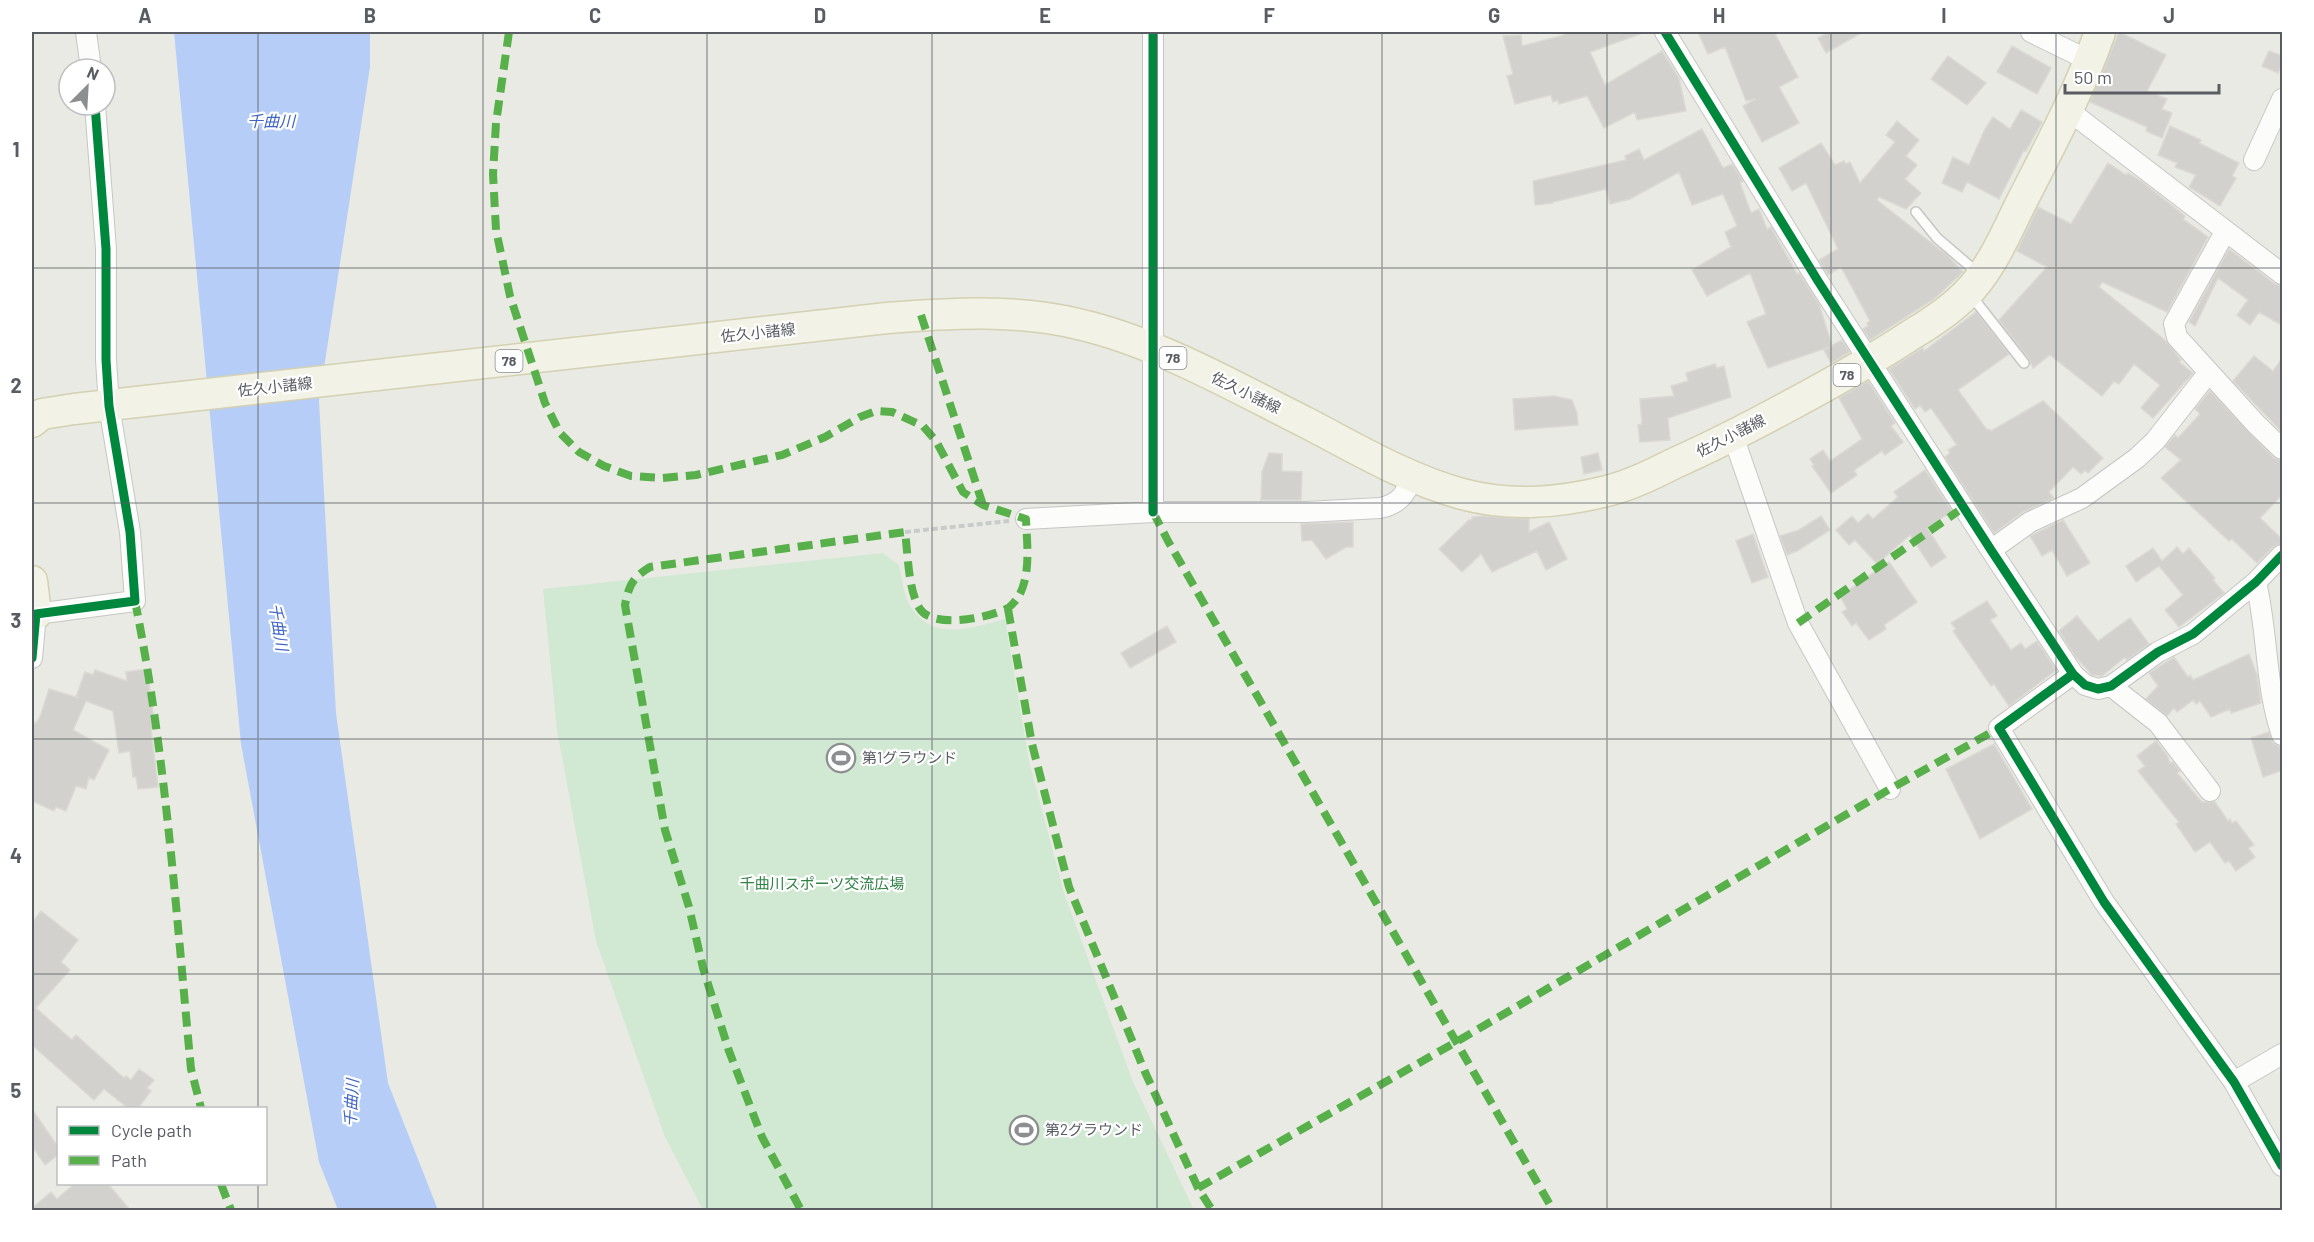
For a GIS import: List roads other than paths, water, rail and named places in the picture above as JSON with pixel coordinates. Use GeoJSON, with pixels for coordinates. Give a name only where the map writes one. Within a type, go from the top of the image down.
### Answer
{"type":"FeatureCollection","features":[{"type":"Feature","properties":{"kind":"main road","name":"佐久小諸線"},"geometry":{"type":"LineString","coordinates":[[32,422],[50,412],[887,318],[960,314],[1025,316],[1079,324],[1152,348],[1414,476],[1445,488],[1485,499],[1531,503],[1553,502],[1612,490],[1637,481],[1733,436],[1870,362],[1946,313],[1975,284],[1997,250],[2068,110],[2100,32]]}},
{"type":"Feature","properties":{"kind":"main road"},"geometry":{"type":"LineString","coordinates":[[32,581],[34,614]]}},
{"type":"Feature","properties":{"kind":"street"},"geometry":{"type":"LineString","coordinates":[[86,32],[89,57]]}},
{"type":"Feature","properties":{"kind":"street"},"geometry":{"type":"LineString","coordinates":[[1153,32],[1153,512]]}},
{"type":"Feature","properties":{"kind":"street"},"geometry":{"type":"LineString","coordinates":[[1665,32],[1870,362],[2073,674],[2085,685],[2098,689],[2111,686],[2158,652],[2193,634],[2256,582],[2283,555]]}},
{"type":"Feature","properties":{"kind":"street"},"geometry":{"type":"LineString","coordinates":[[2031,32],[2090,61]]}},
{"type":"Feature","properties":{"kind":"street"},"geometry":{"type":"LineString","coordinates":[[2254,160],[2283,99]]}},
{"type":"Feature","properties":{"kind":"street"},"geometry":{"type":"LineString","coordinates":[[2068,110],[2283,274]]}},
{"type":"Feature","properties":{"kind":"street"},"geometry":{"type":"LineString","coordinates":[[32,658],[34,614],[135,601],[120,404],[106,360],[106,249],[96,117]]}},
{"type":"Feature","properties":{"kind":"street"},"geometry":{"type":"LineString","coordinates":[[2225,232],[2174,324],[2177,337],[2256,424],[2283,449]]}},
{"type":"Feature","properties":{"kind":"street"},"geometry":{"type":"LineString","coordinates":[[1991,550],[2030,522],[2082,498],[2137,458],[2155,441],[2209,372]]}},
{"type":"Feature","properties":{"kind":"street"},"geometry":{"type":"LineString","coordinates":[[1733,436],[1798,623],[1890,789]]}},
{"type":"Feature","properties":{"kind":"street"},"geometry":{"type":"LineString","coordinates":[[1026,519],[1153,512],[1306,512],[1380,508],[1400,501],[1414,476]]}},
{"type":"Feature","properties":{"kind":"street"},"geometry":{"type":"LineString","coordinates":[[2256,582],[2265,632],[2270,689],[2283,735]]}},
{"type":"Feature","properties":{"kind":"street"},"geometry":{"type":"LineString","coordinates":[[2073,674],[1999,728],[2104,902],[2234,1082],[2283,1167]]}},
{"type":"Feature","properties":{"kind":"street"},"geometry":{"type":"LineString","coordinates":[[2111,686],[2158,723],[2210,791]]}},
{"type":"Feature","properties":{"kind":"street"},"geometry":{"type":"LineString","coordinates":[[2234,1082],[2283,1054]]}},
{"type":"Feature","properties":{"kind":"lane"},"geometry":{"type":"LineString","coordinates":[[1916,212],[1975,284],[2024,363]]}},
{"type":"Feature","properties":{"kind":"water","name":"千曲川"},"geometry":{"type":"Polygon","coordinates":[[[174,32],[370,32],[370,67],[319,401],[336,713],[388,1083],[438,1210],[338,1210],[319,1162],[241,744],[174,32]]]}},
{"type":"Feature","properties":{"kind":"place","name":"第1グラウンド"},"geometry":{"type":"Point","coordinates":[841,758]}},
{"type":"Feature","properties":{"kind":"place","name":"第2グラウンド"},"geometry":{"type":"Point","coordinates":[1024,1130]}},
{"type":"Feature","properties":{"kind":"park label","name":"千曲川スポーツ交流広場"},"geometry":{"type":"Point","coordinates":[822,884]}}]}
